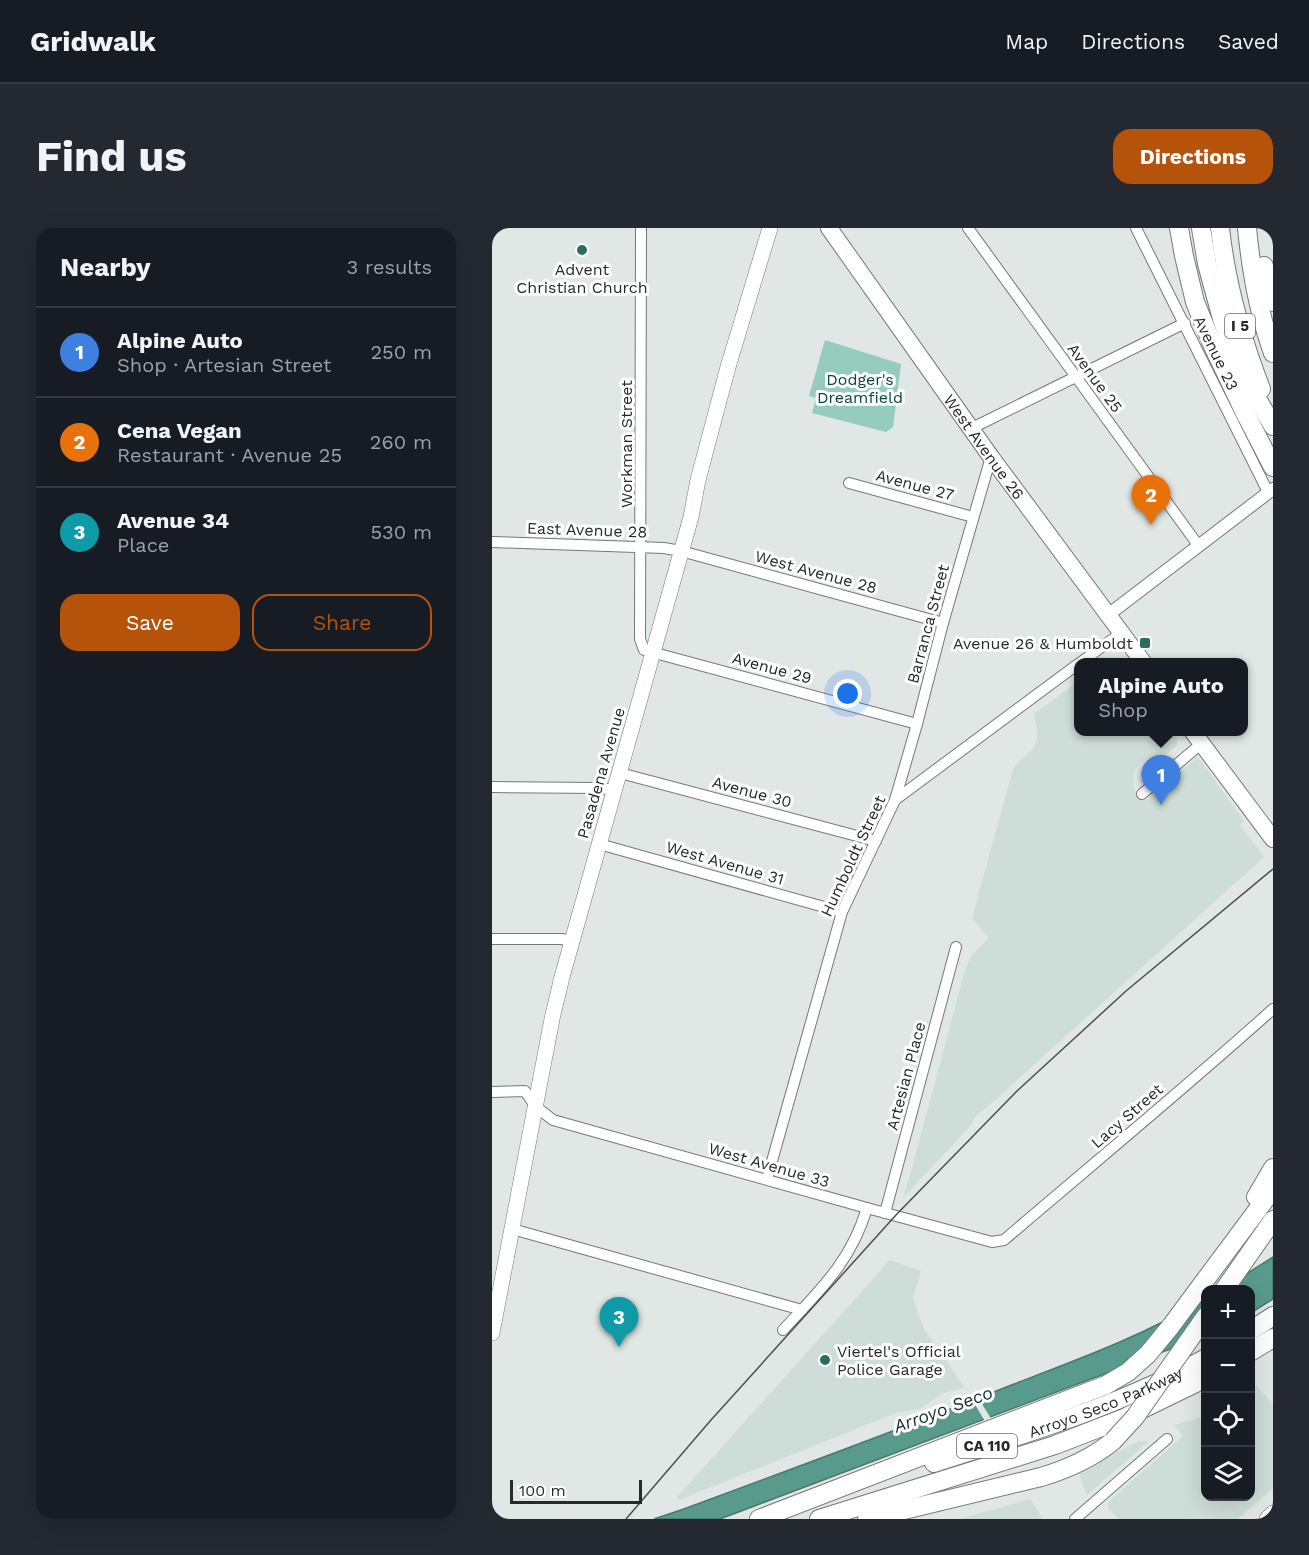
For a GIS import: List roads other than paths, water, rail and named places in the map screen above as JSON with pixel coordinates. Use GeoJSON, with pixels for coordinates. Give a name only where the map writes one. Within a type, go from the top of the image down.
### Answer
{"type":"FeatureCollection","features":[{"type":"Feature","properties":{"kind":"highway"},"geometry":{"type":"LineString","coordinates":[[1179,228],[1195,302],[1213,346],[1273,467]]}},
{"type":"Feature","properties":{"kind":"highway"},"geometry":{"type":"LineString","coordinates":[[1201,228],[1207,264],[1222,319],[1239,368],[1273,426]]}},
{"type":"Feature","properties":{"kind":"highway","name":"I 5"},"geometry":{"type":"LineString","coordinates":[[1220,228],[1223,254],[1243,339],[1273,420]]}},
{"type":"Feature","properties":{"kind":"highway","name":"I 5"},"geometry":{"type":"LineString","coordinates":[[1247,228],[1257,295],[1273,353]]}},
{"type":"Feature","properties":{"kind":"highway"},"geometry":{"type":"LineString","coordinates":[[1255,228],[1273,302]]}},
{"type":"Feature","properties":{"kind":"highway"},"geometry":{"type":"LineString","coordinates":[[1228,1249],[1242,1219],[1273,1168]]}},
{"type":"Feature","properties":{"kind":"highway"},"geometry":{"type":"LineString","coordinates":[[760,1519],[1106,1385],[1128,1372],[1149,1354],[1273,1189]]}},
{"type":"Feature","properties":{"kind":"highway"},"geometry":{"type":"LineString","coordinates":[[1228,1285],[1273,1220]]}},
{"type":"Feature","properties":{"kind":"highway"},"geometry":{"type":"LineString","coordinates":[[1255,1328],[1273,1316]]}},
{"type":"Feature","properties":{"kind":"highway"},"geometry":{"type":"LineString","coordinates":[[867,1519],[1064,1471],[1099,1452],[1113,1441],[1135,1417],[1201,1323]]}},
{"type":"Feature","properties":{"kind":"highway"},"geometry":{"type":"LineString","coordinates":[[1255,1349],[1273,1338]]}},
{"type":"Feature","properties":{"kind":"highway"},"geometry":{"type":"LineString","coordinates":[[1255,1357],[1273,1350]]}},
{"type":"Feature","properties":{"kind":"highway","name":"Arroyo Seco Parkway"},"geometry":{"type":"LineString","coordinates":[[760,1519],[1064,1421],[1138,1392],[1201,1360]]}},
{"type":"Feature","properties":{"kind":"highway","name":"Arroyo Seco Parkway"},"geometry":{"type":"LineString","coordinates":[[819,1519],[1055,1445],[1122,1419],[1201,1380]]}},
{"type":"Feature","properties":{"kind":"main road","name":"Pasadena Avenue"},"geometry":{"type":"LineString","coordinates":[[492,1333],[552,1019],[681,551],[728,367],[770,228]]}},
{"type":"Feature","properties":{"kind":"main road","name":"West Avenue 26"},"geometry":{"type":"LineString","coordinates":[[829,228],[991,457],[1139,658]]}},
{"type":"Feature","properties":{"kind":"main road"},"geometry":{"type":"LineString","coordinates":[[1198,737],[1273,839]]}},
{"type":"Feature","properties":{"kind":"main road"},"geometry":{"type":"LineString","coordinates":[[1267,1519],[1273,1514]]}},
{"type":"Feature","properties":{"kind":"street","name":"Workman Street"},"geometry":{"type":"LineString","coordinates":[[641,228],[640,639],[644,650],[653,652]]}},
{"type":"Feature","properties":{"kind":"street","name":"Avenue 25"},"geometry":{"type":"LineString","coordinates":[[968,228],[1198,545]]}},
{"type":"Feature","properties":{"kind":"street","name":"Avenue 23"},"geometry":{"type":"LineString","coordinates":[[1136,228],[1271,491]]}},
{"type":"Feature","properties":{"kind":"street"},"geometry":{"type":"LineString","coordinates":[[972,428],[1185,323]]}},
{"type":"Feature","properties":{"kind":"street","name":"Barranca Street"},"geometry":{"type":"LineString","coordinates":[[895,800],[991,457]]}},
{"type":"Feature","properties":{"kind":"street","name":"Avenue 27"},"geometry":{"type":"LineString","coordinates":[[849,483],[973,517]]}},
{"type":"Feature","properties":{"kind":"street"},"geometry":{"type":"LineString","coordinates":[[1108,615],[1271,491]]}},
{"type":"Feature","properties":{"kind":"street","name":"East Avenue 28"},"geometry":{"type":"LineString","coordinates":[[492,542],[664,548],[681,551]]}},
{"type":"Feature","properties":{"kind":"street","name":"West Avenue 28"},"geometry":{"type":"LineString","coordinates":[[681,551],[943,623]]}},
{"type":"Feature","properties":{"kind":"street","name":"Humboldt Street"},"geometry":{"type":"LineString","coordinates":[[1087,658],[1121,633]]}},
{"type":"Feature","properties":{"kind":"street","name":"Avenue 29"},"geometry":{"type":"LineString","coordinates":[[653,652],[917,724]]}},
{"type":"Feature","properties":{"kind":"street","name":"Humboldt Street"},"geometry":{"type":"LineString","coordinates":[[767,1179],[842,912],[895,800],[1074,667]]}},
{"type":"Feature","properties":{"kind":"street"},"geometry":{"type":"LineString","coordinates":[[1142,794],[1198,737]]}},
{"type":"Feature","properties":{"kind":"street","name":"Avenue 30"},"geometry":{"type":"LineString","coordinates":[[620,773],[876,841]]}},
{"type":"Feature","properties":{"kind":"street"},"geometry":{"type":"LineString","coordinates":[[492,787],[615,790]]}},
{"type":"Feature","properties":{"kind":"street","name":"West Avenue 31"},"geometry":{"type":"LineString","coordinates":[[599,844],[842,912]]}},
{"type":"Feature","properties":{"kind":"street"},"geometry":{"type":"LineString","coordinates":[[492,939],[573,941]]}},
{"type":"Feature","properties":{"kind":"street","name":"Artesian Place"},"geometry":{"type":"LineString","coordinates":[[885,1213],[956,947]]}},
{"type":"Feature","properties":{"kind":"street","name":"Lacy Street"},"geometry":{"type":"LineString","coordinates":[[999,1242],[1070,1186],[1273,1009]]}},
{"type":"Feature","properties":{"kind":"street","name":"West Avenue 33"},"geometry":{"type":"LineString","coordinates":[[492,1092],[525,1091],[536,1106],[553,1120],[885,1213],[999,1242]]}},
{"type":"Feature","properties":{"kind":"street"},"geometry":{"type":"LineString","coordinates":[[783,1330],[818,1293],[845,1258],[862,1226],[867,1208]]}},
{"type":"Feature","properties":{"kind":"street"},"geometry":{"type":"LineString","coordinates":[[512,1229],[802,1310]]}},
{"type":"Feature","properties":{"kind":"street"},"geometry":{"type":"LineString","coordinates":[[1079,1518],[1167,1439]]}},
{"type":"Feature","properties":{"kind":"tram line"},"geometry":{"type":"LineString","coordinates":[[626,1519],[711,1420],[896,1215],[1017,1091],[1126,991],[1273,869]]}},
{"type":"Feature","properties":{"kind":"place","name":"Advent Christian Church"},"geometry":{"type":"Point","coordinates":[582,250]}},
{"type":"Feature","properties":{"kind":"place","name":"Cena Vegan"},"geometry":{"type":"Point","coordinates":[1151,525]}},
{"type":"Feature","properties":{"kind":"place","name":"Avenue 26 & Humboldt"},"geometry":{"type":"Point","coordinates":[1145,643]}},
{"type":"Feature","properties":{"kind":"place","name":"Alpine Auto"},"geometry":{"type":"Point","coordinates":[1161,805]}},
{"type":"Feature","properties":{"kind":"place","name":"Avenue 34"},"geometry":{"type":"Point","coordinates":[619,1347]}},
{"type":"Feature","properties":{"kind":"place","name":"Viertel's Official Police Garage"},"geometry":{"type":"Point","coordinates":[825,1360]}},
{"type":"Feature","properties":{"kind":"park label","name":"Dodger's Dreamfield"},"geometry":{"type":"Point","coordinates":[860,388]}},
{"type":"Feature","properties":{"kind":"water label","name":"Arroyo Seco"},"geometry":{"type":"Point","coordinates":[943,1409]}}]}
